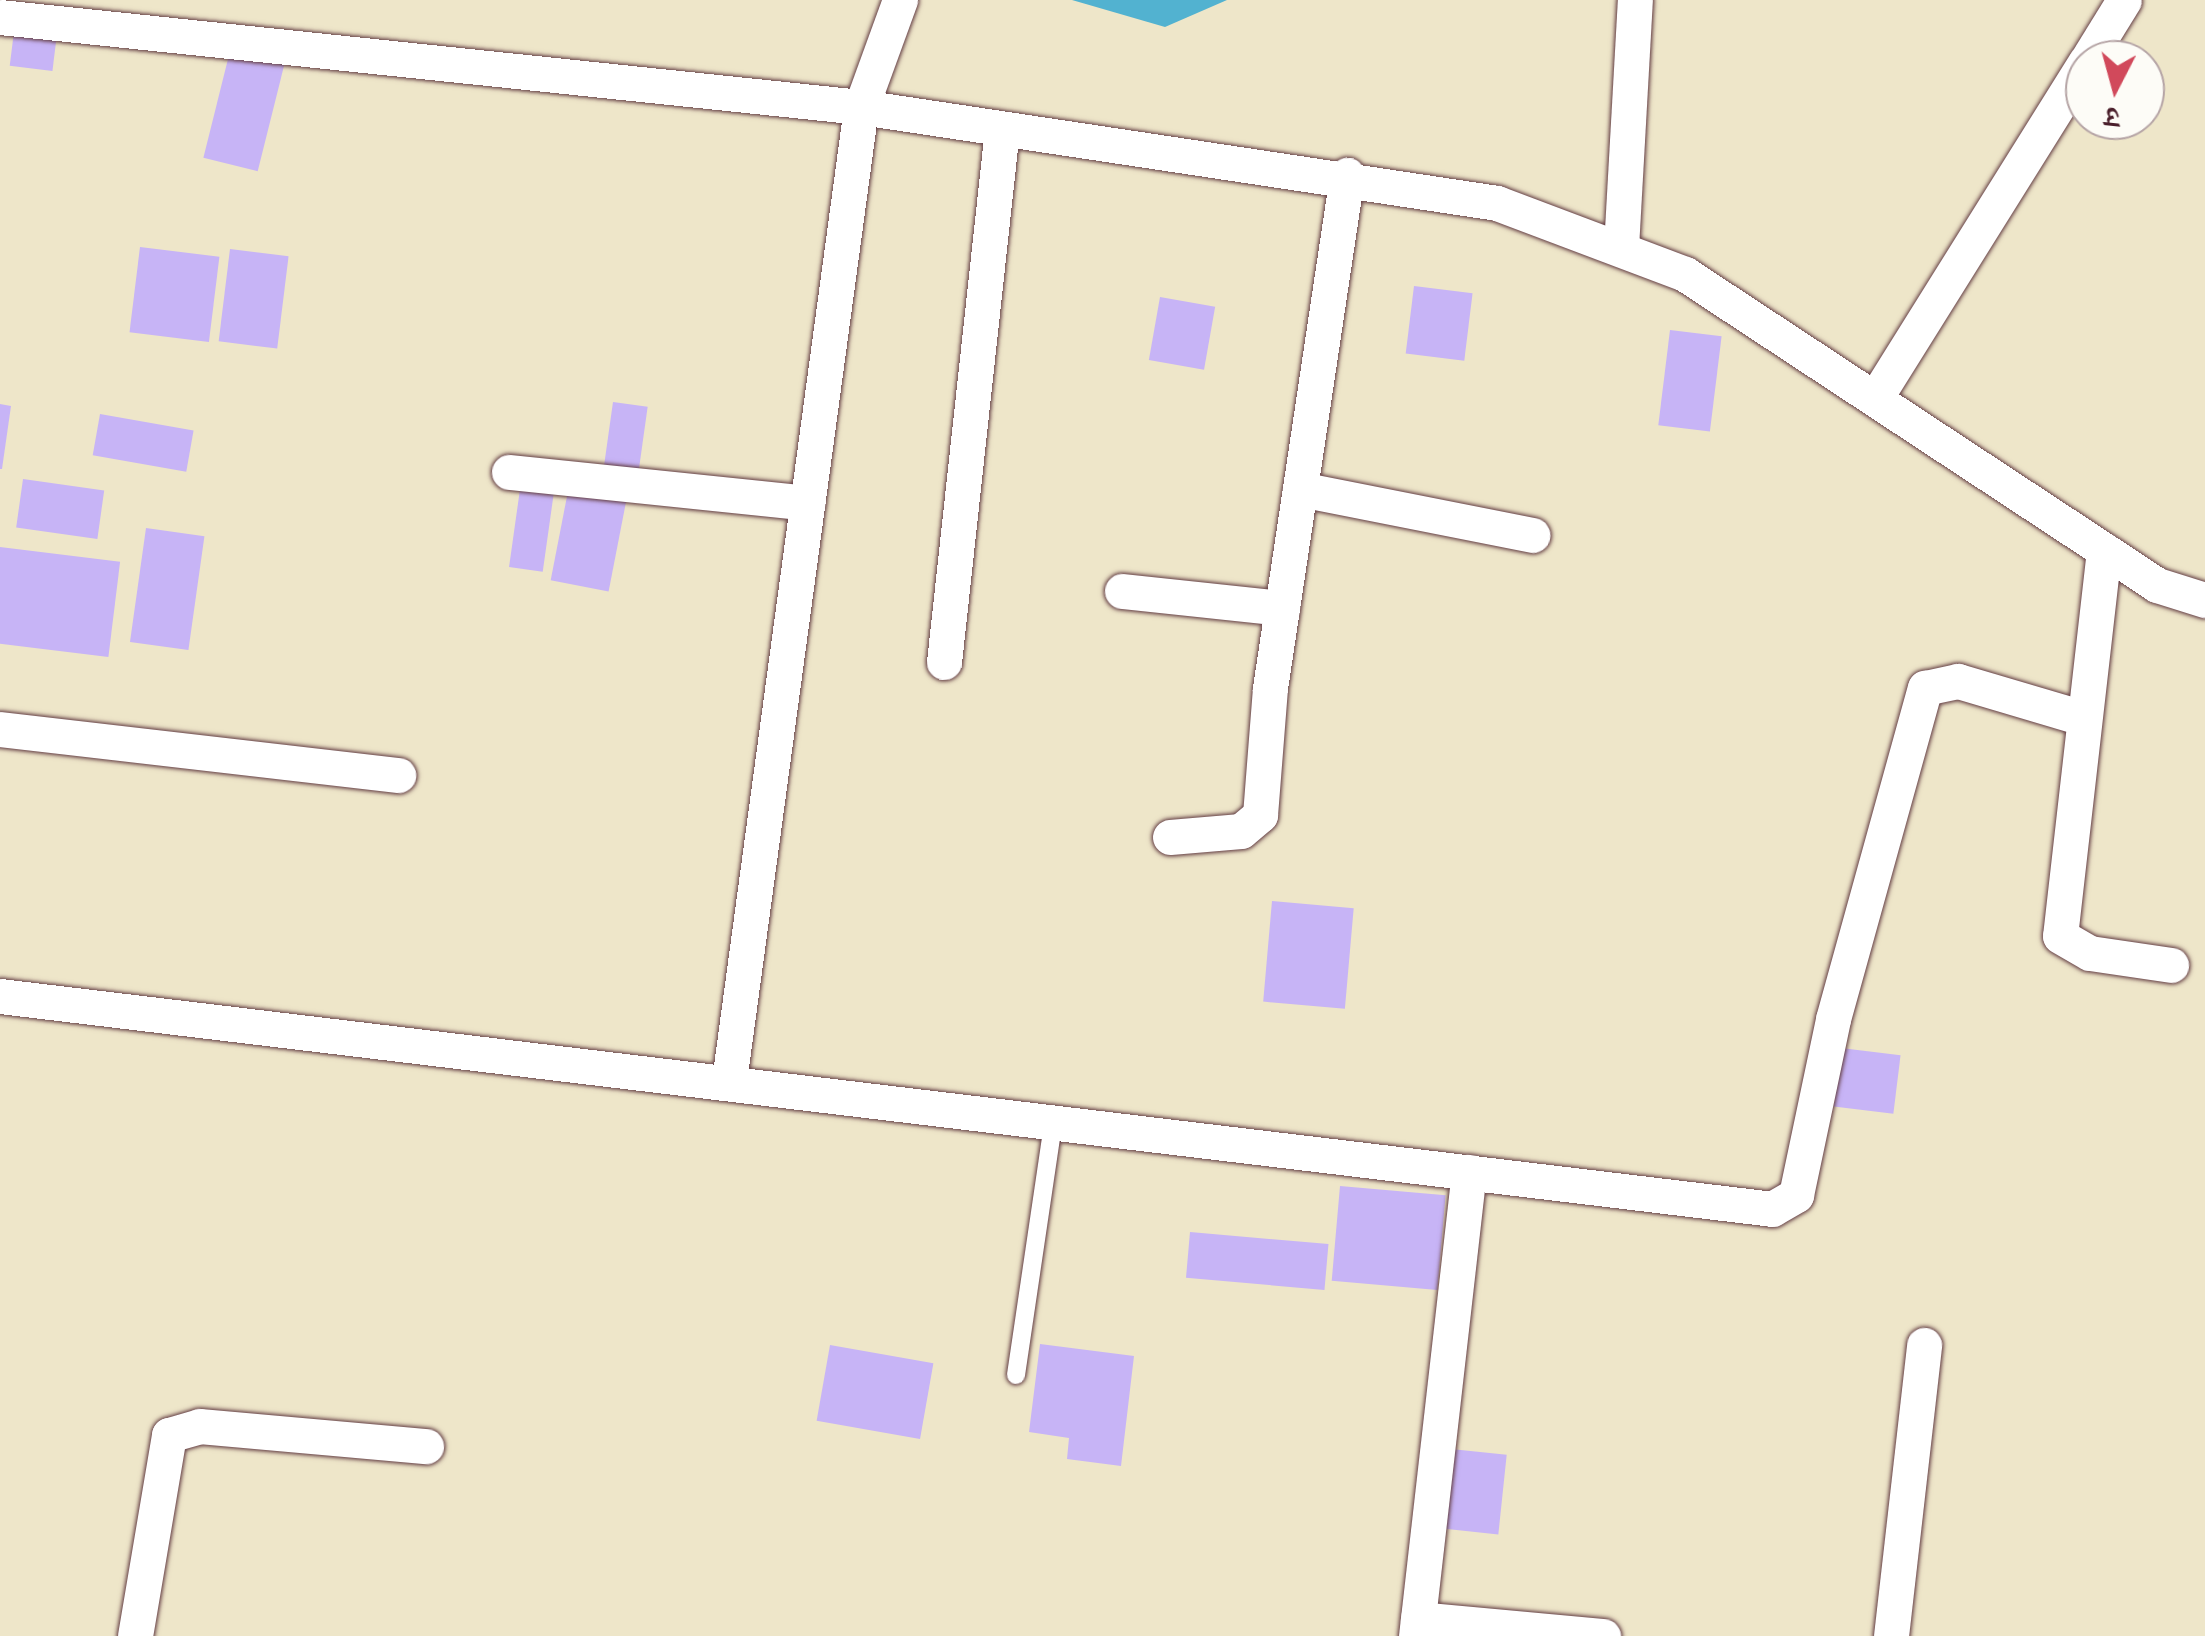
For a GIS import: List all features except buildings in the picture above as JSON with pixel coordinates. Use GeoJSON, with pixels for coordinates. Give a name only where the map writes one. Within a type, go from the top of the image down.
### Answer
{"type":"FeatureCollection","features":[{"type":"Feature","properties":{"kind":"street"},"geometry":{"type":"LineString","coordinates":[[729,1081],[860,107],[900,0]]}},
{"type":"Feature","properties":{"kind":"street"},"geometry":{"type":"LineString","coordinates":[[1621,248],[1634,0]]}},
{"type":"Feature","properties":{"kind":"street"},"geometry":{"type":"LineString","coordinates":[[2099,40],[2124,0]]}},
{"type":"Feature","properties":{"kind":"street"},"geometry":{"type":"LineString","coordinates":[[0,16],[860,107],[1347,175],[1496,203],[1684,274],[2104,550],[2175,594],[2205,600]]}},
{"type":"Feature","properties":{"kind":"street"},"geometry":{"type":"LineString","coordinates":[[1876,397],[2065,95]]}},
{"type":"Feature","properties":{"kind":"street"},"geometry":{"type":"LineString","coordinates":[[944,662],[1002,129]]}},
{"type":"Feature","properties":{"kind":"street"},"geometry":{"type":"LineString","coordinates":[[1170,837],[1241,831],[1260,815],[1282,608],[1347,175]]}},
{"type":"Feature","properties":{"kind":"street"},"geometry":{"type":"LineString","coordinates":[[510,472],[807,503]]}},
{"type":"Feature","properties":{"kind":"street"},"geometry":{"type":"LineString","coordinates":[[1300,489],[1532,535]]}},
{"type":"Feature","properties":{"kind":"street"},"geometry":{"type":"LineString","coordinates":[[2104,550],[2060,936],[2090,953],[2171,965]]}},
{"type":"Feature","properties":{"kind":"street"},"geometry":{"type":"LineString","coordinates":[[1122,591],[1282,608]]}},
{"type":"Feature","properties":{"kind":"street"},"geometry":{"type":"LineString","coordinates":[[0,996],[1054,1118],[1772,1210],[1790,1202],[1925,688],[1958,681],[2083,718]]}},
{"type":"Feature","properties":{"kind":"street"},"geometry":{"type":"LineString","coordinates":[[0,730],[398,774]]}},
{"type":"Feature","properties":{"kind":"street"},"geometry":{"type":"LineString","coordinates":[[1469,1172],[1417,1628],[1603,1636]]}},
{"type":"Feature","properties":{"kind":"street"},"geometry":{"type":"LineString","coordinates":[[1891,1636],[1924,1345]]}},
{"type":"Feature","properties":{"kind":"street"},"geometry":{"type":"LineString","coordinates":[[135,1636],[168,1436],[200,1426],[426,1446]]}},
{"type":"Feature","properties":{"kind":"lane"},"geometry":{"type":"LineString","coordinates":[[1016,1375],[1054,1118]]}},
{"type":"Feature","properties":{"kind":"water"},"geometry":{"type":"Polygon","coordinates":[[[1072,0],[1227,0],[1165,27],[1072,0]]]}}]}
